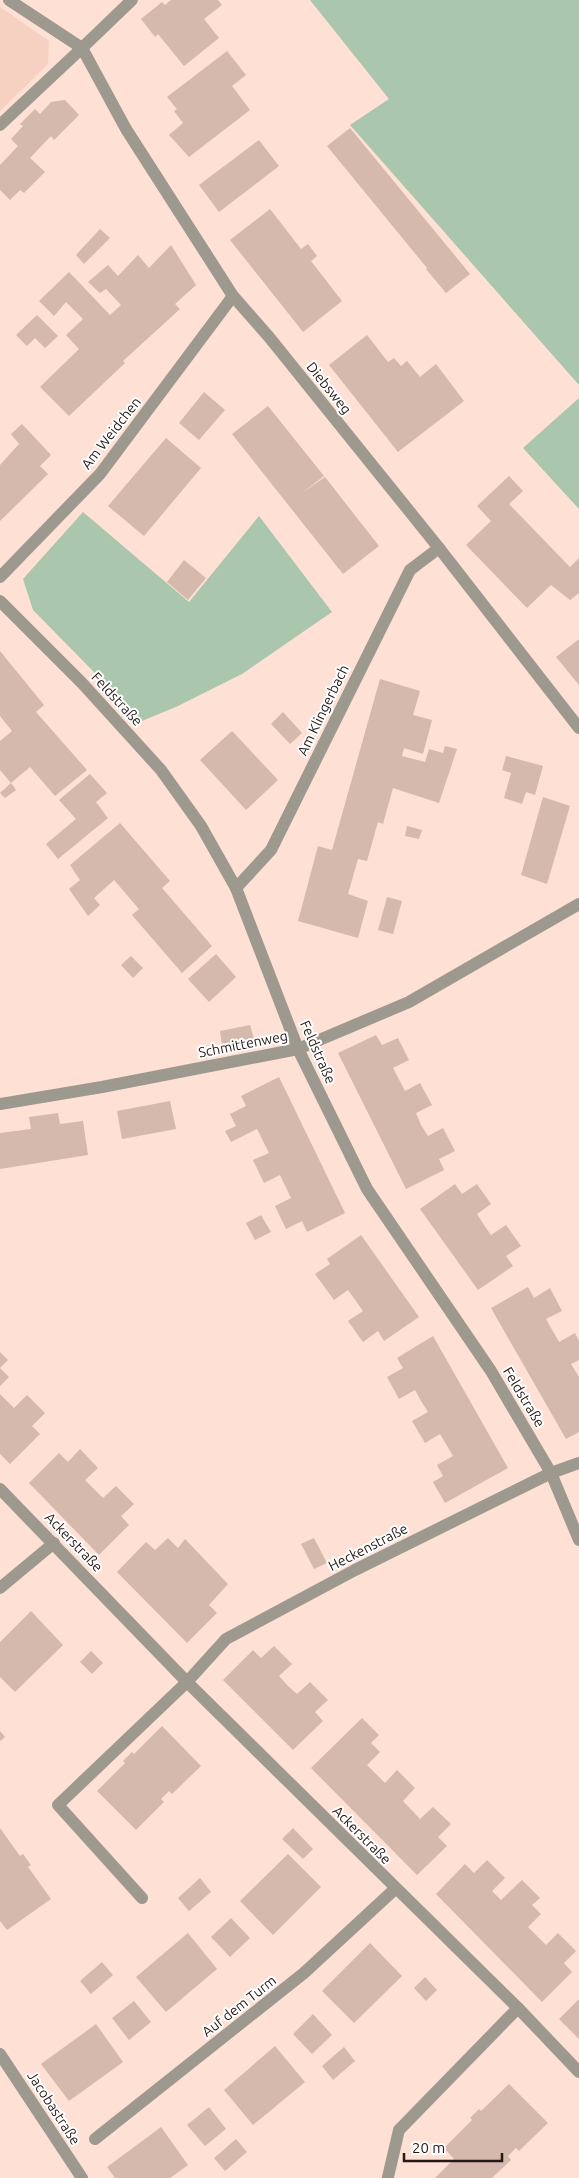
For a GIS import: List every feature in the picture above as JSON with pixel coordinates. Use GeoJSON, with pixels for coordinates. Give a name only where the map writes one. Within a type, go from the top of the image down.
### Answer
{"type":"FeatureCollection","features":[{"type":"Feature","properties":{"kind":"street"},"geometry":{"type":"LineString","coordinates":[[9,0],[82,48]]}},
{"type":"Feature","properties":{"kind":"street"},"geometry":{"type":"LineString","coordinates":[[0,125],[132,0]]}},
{"type":"Feature","properties":{"kind":"street","name":"Diebsweg"},"geometry":{"type":"LineString","coordinates":[[82,48],[126,129],[233,296],[269,337],[439,548],[579,728]]}},
{"type":"Feature","properties":{"kind":"street","name":"Am Weidchen"},"geometry":{"type":"LineString","coordinates":[[0,577],[100,474],[233,296]]}},
{"type":"Feature","properties":{"kind":"street","name":"Am Klingerbach"},"geometry":{"type":"LineString","coordinates":[[236,888],[271,850],[410,570],[439,548]]}},
{"type":"Feature","properties":{"kind":"street","name":"Feldstraße"},"geometry":{"type":"LineString","coordinates":[[0,601],[82,684],[161,770],[201,826],[236,888],[298,1048],[366,1189],[491,1371],[551,1473],[579,1540]]}},
{"type":"Feature","properties":{"kind":"street","name":"Schmittenweg"},"geometry":{"type":"LineString","coordinates":[[0,1104],[102,1087],[298,1048],[409,1002],[579,904]]}},
{"type":"Feature","properties":{"kind":"street","name":"Heckenstraße"},"geometry":{"type":"LineString","coordinates":[[187,1682],[226,1639],[354,1570],[551,1473],[579,1463]]}},
{"type":"Feature","properties":{"kind":"street","name":"Ackerstraße"},"geometry":{"type":"LineString","coordinates":[[0,1489],[187,1682],[395,1889],[518,2008],[579,2072]]}},
{"type":"Feature","properties":{"kind":"street"},"geometry":{"type":"LineString","coordinates":[[0,1588],[54,1543]]}},
{"type":"Feature","properties":{"kind":"street"},"geometry":{"type":"LineString","coordinates":[[142,1898],[58,1805],[187,1682]]}},
{"type":"Feature","properties":{"kind":"street","name":"Auf dem Turm"},"geometry":{"type":"LineString","coordinates":[[95,2139],[304,1973],[395,1889]]}},
{"type":"Feature","properties":{"kind":"street"},"geometry":{"type":"LineString","coordinates":[[388,2177],[400,2130],[518,2008]]}},
{"type":"Feature","properties":{"kind":"street","name":"Jacobastraße"},"geometry":{"type":"LineString","coordinates":[[0,2054],[82,2178]]}},
{"type":"Feature","properties":{"kind":"shaded area"},"geometry":{"type":"Polygon","coordinates":[[[0,7],[49,41],[48,64],[0,111],[0,7]]]}},
{"type":"Feature","properties":{"kind":"green space"},"geometry":{"type":"Polygon","coordinates":[[[310,0],[579,0],[579,385],[350,125],[389,99],[310,0]]]}},
{"type":"Feature","properties":{"kind":"green space"},"geometry":{"type":"Polygon","coordinates":[[[579,398],[579,509],[523,448],[579,398]]]}},
{"type":"Feature","properties":{"kind":"green space"},"geometry":{"type":"Polygon","coordinates":[[[83,512],[189,602],[259,516],[332,612],[242,674],[178,706],[142,721],[33,610],[23,579],[83,512]]]}},
{"type":"Feature","properties":{"kind":"building"},"geometry":{"type":"Polygon","coordinates":[[[171,0],[218,0],[222,5],[204,19],[219,38],[184,66],[158,34],[155,37],[141,19],[162,2],[165,5],[171,0]]]}},
{"type":"Feature","properties":{"kind":"building"},"geometry":{"type":"Polygon","coordinates":[[[227,51],[246,75],[232,86],[250,110],[189,157],[169,135],[183,123],[174,111],[177,109],[167,97],[227,51]]]}},
{"type":"Feature","properties":{"kind":"building"},"geometry":{"type":"Polygon","coordinates":[[[65,100],[79,115],[54,140],[51,136],[30,158],[45,172],[24,193],[20,190],[10,200],[0,190],[0,165],[18,146],[11,139],[23,126],[20,124],[35,109],[40,114],[51,102],[65,100]]]}},
{"type":"Feature","properties":{"kind":"building"},"geometry":{"type":"Polygon","coordinates":[[[350,128],[470,274],[446,293],[327,146],[350,128]]]}},
{"type":"Feature","properties":{"kind":"building"},"geometry":{"type":"Polygon","coordinates":[[[259,140],[279,166],[219,212],[199,185],[259,140]]]}},
{"type":"Feature","properties":{"kind":"building"},"geometry":{"type":"Polygon","coordinates":[[[270,209],[301,249],[308,244],[317,256],[311,261],[342,301],[303,332],[230,240],[270,209]]]}},
{"type":"Feature","properties":{"kind":"building"},"geometry":{"type":"Polygon","coordinates":[[[100,229],[110,238],[84,264],[76,255],[100,229]]]}},
{"type":"Feature","properties":{"kind":"building"},"geometry":{"type":"Polygon","coordinates":[[[171,245],[196,285],[175,304],[180,309],[123,361],[125,363],[69,416],[40,387],[79,349],[66,335],[83,319],[66,302],[54,316],[39,301],[69,272],[110,315],[121,305],[106,289],[100,293],[88,282],[108,265],[118,276],[138,255],[149,268],[171,245]]]}},
{"type":"Feature","properties":{"kind":"building"},"geometry":{"type":"Polygon","coordinates":[[[37,315],[58,336],[45,348],[35,338],[27,346],[16,335],[37,315]]]}},
{"type":"Feature","properties":{"kind":"building"},"geometry":{"type":"Polygon","coordinates":[[[367,335],[388,362],[394,358],[401,366],[407,361],[420,377],[436,364],[464,401],[398,452],[329,365],[367,335]]]}},
{"type":"Feature","properties":{"kind":"building"},"geometry":{"type":"Polygon","coordinates":[[[204,392],[225,410],[199,440],[179,423],[204,392]]]}},
{"type":"Feature","properties":{"kind":"building"},"geometry":{"type":"Polygon","coordinates":[[[268,406],[324,476],[302,493],[325,477],[379,546],[343,574],[232,434],[268,406]]]}},
{"type":"Feature","properties":{"kind":"building"},"geometry":{"type":"Polygon","coordinates":[[[22,424],[51,455],[40,466],[48,474],[0,521],[0,465],[19,444],[11,434],[22,424]]]}},
{"type":"Feature","properties":{"kind":"building"},"geometry":{"type":"Polygon","coordinates":[[[166,438],[201,468],[144,536],[108,506],[166,438]]]}},
{"type":"Feature","properties":{"kind":"building"},"geometry":{"type":"Polygon","coordinates":[[[509,476],[523,491],[509,504],[570,567],[579,558],[579,593],[570,600],[551,585],[527,608],[466,545],[491,521],[477,506],[509,476]]]}},
{"type":"Feature","properties":{"kind":"building"},"geometry":{"type":"Polygon","coordinates":[[[184,560],[206,578],[188,600],[167,582],[184,560]]]}},
{"type":"Feature","properties":{"kind":"building"},"geometry":{"type":"Polygon","coordinates":[[[579,639],[579,685],[556,657],[579,639]]]}},
{"type":"Feature","properties":{"kind":"building"},"geometry":{"type":"Polygon","coordinates":[[[0,651],[44,705],[36,712],[87,770],[55,796],[30,767],[11,783],[0,770],[0,741],[12,731],[0,716],[0,651]]]}},
{"type":"Feature","properties":{"kind":"building"},"geometry":{"type":"Polygon","coordinates":[[[380,679],[420,691],[413,715],[432,720],[423,754],[404,748],[402,756],[425,762],[429,749],[443,753],[445,746],[457,749],[439,803],[393,788],[383,824],[378,822],[367,861],[358,859],[348,894],[368,901],[358,938],[298,921],[318,846],[332,850],[380,679]]]}},
{"type":"Feature","properties":{"kind":"building"},"geometry":{"type":"Polygon","coordinates":[[[283,712],[302,733],[290,744],[271,724],[283,712]]]}},
{"type":"Feature","properties":{"kind":"building"},"geometry":{"type":"Polygon","coordinates":[[[232,731],[278,780],[246,810],[200,760],[232,731]]]}},
{"type":"Feature","properties":{"kind":"building"},"geometry":{"type":"Polygon","coordinates":[[[506,756],[543,766],[535,795],[526,792],[522,804],[504,798],[511,773],[502,770],[506,756]]]}},
{"type":"Feature","properties":{"kind":"building"},"geometry":{"type":"Polygon","coordinates":[[[90,774],[107,793],[96,802],[108,818],[58,859],[46,844],[76,819],[59,800],[90,774]]]}},
{"type":"Feature","properties":{"kind":"building"},"geometry":{"type":"Polygon","coordinates":[[[11,783],[16,790],[5,798],[0,793],[11,783]]]}},
{"type":"Feature","properties":{"kind":"building"},"geometry":{"type":"Polygon","coordinates":[[[543,797],[570,806],[547,884],[521,875],[543,797]]]}},
{"type":"Feature","properties":{"kind":"building"},"geometry":{"type":"Polygon","coordinates":[[[120,823],[170,881],[162,888],[212,946],[182,973],[132,915],[139,909],[114,880],[94,898],[100,905],[88,916],[69,889],[80,880],[70,865],[120,823]]]}},
{"type":"Feature","properties":{"kind":"building"},"geometry":{"type":"Polygon","coordinates":[[[407,826],[422,830],[419,839],[405,836],[407,826]]]}},
{"type":"Feature","properties":{"kind":"building"},"geometry":{"type":"Polygon","coordinates":[[[387,897],[402,901],[393,934],[378,930],[387,897]]]}},
{"type":"Feature","properties":{"kind":"building"},"geometry":{"type":"Polygon","coordinates":[[[216,954],[236,977],[209,1002],[188,979],[216,954]]]}},
{"type":"Feature","properties":{"kind":"building"},"geometry":{"type":"Polygon","coordinates":[[[131,956],[143,968],[133,978],[121,965],[131,956]]]}},
{"type":"Feature","properties":{"kind":"building"},"geometry":{"type":"Polygon","coordinates":[[[250,1025],[254,1039],[222,1046],[220,1031],[250,1025]]]}},
{"type":"Feature","properties":{"kind":"building"},"geometry":{"type":"Polygon","coordinates":[[[376,1035],[382,1045],[398,1038],[409,1060],[393,1068],[405,1091],[420,1083],[432,1105],[416,1113],[421,1125],[428,1136],[443,1128],[455,1151],[439,1159],[444,1170],[406,1189],[338,1053],[376,1035]]]}},
{"type":"Feature","properties":{"kind":"building"},"geometry":{"type":"Polygon","coordinates":[[[279,1077],[345,1213],[307,1232],[302,1221],[286,1229],[275,1206],[291,1198],[280,1175],[264,1183],[253,1160],[269,1153],[257,1129],[231,1142],[225,1131],[236,1126],[230,1114],[246,1106],[241,1096],[279,1077]]]}},
{"type":"Feature","properties":{"kind":"building"},"geometry":{"type":"Polygon","coordinates":[[[170,1101],[176,1129],[122,1139],[117,1111],[170,1101]]]}},
{"type":"Feature","properties":{"kind":"building"},"geometry":{"type":"Polygon","coordinates":[[[58,1113],[60,1124],[83,1121],[88,1155],[0,1169],[0,1133],[31,1129],[29,1117],[58,1113]]]}},
{"type":"Feature","properties":{"kind":"building"},"geometry":{"type":"Polygon","coordinates":[[[455,1184],[462,1194],[477,1184],[491,1204],[477,1214],[491,1235],[506,1225],[521,1246],[506,1256],[513,1266],[478,1290],[420,1209],[455,1184]]]}},
{"type":"Feature","properties":{"kind":"building"},"geometry":{"type":"Polygon","coordinates":[[[261,1215],[271,1232],[255,1240],[246,1223],[261,1215]]]}},
{"type":"Feature","properties":{"kind":"building"},"geometry":{"type":"Polygon","coordinates":[[[361,1235],[419,1317],[384,1341],[378,1331],[363,1342],[348,1321],[363,1311],[348,1290],[334,1300],[315,1274],[330,1264],[327,1259],[361,1235]]]}},
{"type":"Feature","properties":{"kind":"building"},"geometry":{"type":"Polygon","coordinates":[[[528,1287],[534,1298],[550,1288],[562,1311],[546,1319],[559,1342],[575,1333],[579,1341],[579,1360],[571,1364],[579,1377],[579,1432],[566,1439],[491,1308],[528,1287]]]}},
{"type":"Feature","properties":{"kind":"building"},"geometry":{"type":"Polygon","coordinates":[[[433,1336],[508,1468],[445,1503],[433,1482],[443,1476],[437,1465],[453,1456],[440,1434],[425,1443],[412,1421],[428,1412],[415,1390],[399,1399],[387,1377],[403,1368],[397,1358],[433,1336]]]}},
{"type":"Feature","properties":{"kind":"building"},"geometry":{"type":"Polygon","coordinates":[[[0,1352],[8,1360],[0,1368],[0,1352]]]}},
{"type":"Feature","properties":{"kind":"building"},"geometry":{"type":"Polygon","coordinates":[[[0,1368],[9,1377],[0,1386],[0,1368]]]}},
{"type":"Feature","properties":{"kind":"building"},"geometry":{"type":"Polygon","coordinates":[[[0,1394],[14,1408],[27,1395],[45,1413],[32,1426],[40,1434],[10,1464],[0,1454],[0,1394]]]}},
{"type":"Feature","properties":{"kind":"building"},"geometry":{"type":"Polygon","coordinates":[[[80,1449],[98,1468],[85,1480],[103,1498],[116,1486],[134,1504],[121,1516],[129,1525],[99,1555],[29,1483],[59,1453],[68,1462],[80,1449]]]}},
{"type":"Feature","properties":{"kind":"building"},"geometry":{"type":"Polygon","coordinates":[[[168,1538],[178,1548],[185,1539],[228,1584],[209,1605],[217,1613],[187,1643],[117,1572],[146,1542],[155,1550],[168,1538]]]}},
{"type":"Feature","properties":{"kind":"building"},"geometry":{"type":"Polygon","coordinates":[[[314,1538],[327,1563],[314,1569],[301,1544],[314,1538]]]}},
{"type":"Feature","properties":{"kind":"building"},"geometry":{"type":"Polygon","coordinates":[[[31,1611],[63,1645],[15,1692],[0,1677],[0,1642],[31,1611]]]}},
{"type":"Feature","properties":{"kind":"building"},"geometry":{"type":"Polygon","coordinates":[[[274,1646],[292,1664],[279,1676],[288,1686],[297,1694],[310,1682],[328,1700],[315,1712],[323,1721],[293,1750],[223,1680],[253,1650],[261,1658],[274,1646]]]}},
{"type":"Feature","properties":{"kind":"building"},"geometry":{"type":"Polygon","coordinates":[[[91,1651],[103,1663],[92,1674],[80,1662],[91,1651]]]}},
{"type":"Feature","properties":{"kind":"building"},"geometry":{"type":"Polygon","coordinates":[[[362,1718],[379,1735],[371,1743],[380,1752],[367,1765],[385,1783],[397,1770],[415,1788],[403,1801],[420,1819],[433,1807],[451,1824],[438,1837],[447,1846],[417,1875],[311,1768],[362,1718]]]}},
{"type":"Feature","properties":{"kind":"building"},"geometry":{"type":"Polygon","coordinates":[[[162,1726],[201,1766],[172,1794],[169,1791],[161,1799],[164,1802],[136,1830],[97,1791],[125,1763],[123,1761],[132,1752],[134,1754],[162,1726]]]}},
{"type":"Feature","properties":{"kind":"building"},"geometry":{"type":"Polygon","coordinates":[[[0,1731],[5,1737],[0,1741],[0,1731]]]}},
{"type":"Feature","properties":{"kind":"building"},"geometry":{"type":"Polygon","coordinates":[[[0,1828],[20,1856],[23,1854],[31,1865],[28,1867],[51,1899],[7,1930],[0,1921],[0,1828]]]}},
{"type":"Feature","properties":{"kind":"building"},"geometry":{"type":"Polygon","coordinates":[[[293,1828],[313,1849],[303,1859],[282,1839],[293,1828]]]}},
{"type":"Feature","properties":{"kind":"building"},"geometry":{"type":"Polygon","coordinates":[[[288,1854],[321,1887],[273,1935],[240,1901],[288,1854]]]}},
{"type":"Feature","properties":{"kind":"building"},"geometry":{"type":"Polygon","coordinates":[[[487,1860],[505,1878],[492,1891],[501,1900],[522,1880],[540,1898],[532,1905],[541,1914],[528,1927],[546,1945],[558,1933],[576,1951],[564,1963],[572,1972],[542,2002],[436,1894],[465,1864],[474,1873],[487,1860]]]}},
{"type":"Feature","properties":{"kind":"building"},"geometry":{"type":"Polygon","coordinates":[[[200,1878],[211,1892],[189,1911],[178,1898],[200,1878]]]}},
{"type":"Feature","properties":{"kind":"building"},"geometry":{"type":"Polygon","coordinates":[[[231,1918],[250,1938],[230,1957],[211,1937],[231,1918]]]}},
{"type":"Feature","properties":{"kind":"building"},"geometry":{"type":"Polygon","coordinates":[[[188,1933],[217,1969],[166,2012],[136,1977],[188,1933]]]}},
{"type":"Feature","properties":{"kind":"building"},"geometry":{"type":"Polygon","coordinates":[[[370,1943],[402,1976],[354,2023],[322,1991],[370,1943]]]}},
{"type":"Feature","properties":{"kind":"building"},"geometry":{"type":"Polygon","coordinates":[[[102,1962],[113,1975],[91,1994],[80,1981],[102,1962]]]}},
{"type":"Feature","properties":{"kind":"building"},"geometry":{"type":"Polygon","coordinates":[[[425,1977],[437,1990],[426,2001],[414,1988],[425,1977]]]}},
{"type":"Feature","properties":{"kind":"building"},"geometry":{"type":"Polygon","coordinates":[[[579,1999],[579,2039],[559,2019],[579,1999]]]}},
{"type":"Feature","properties":{"kind":"building"},"geometry":{"type":"Polygon","coordinates":[[[134,2001],[151,2022],[129,2040],[112,2018],[134,2001]]]}},
{"type":"Feature","properties":{"kind":"building"},"geometry":{"type":"Polygon","coordinates":[[[313,2014],[332,2035],[312,2054],[293,2034],[313,2014]]]}},
{"type":"Feature","properties":{"kind":"building"},"geometry":{"type":"Polygon","coordinates":[[[96,2024],[123,2062],[69,2101],[41,2064],[96,2024]]]}},
{"type":"Feature","properties":{"kind":"building"},"geometry":{"type":"Polygon","coordinates":[[[275,2046],[305,2082],[253,2125],[224,2090],[275,2046]]]}},
{"type":"Feature","properties":{"kind":"building"},"geometry":{"type":"Polygon","coordinates":[[[344,2047],[355,2061],[333,2080],[322,2066],[344,2047]]]}},
{"type":"Feature","properties":{"kind":"building"},"geometry":{"type":"Polygon","coordinates":[[[509,2084],[548,2123],[519,2151],[516,2148],[508,2156],[511,2160],[492,2178],[435,2178],[454,2159],[444,2148],[472,2120],[470,2118],[479,2109],[481,2111],[509,2084]]]}},
{"type":"Feature","properties":{"kind":"building"},"geometry":{"type":"Polygon","coordinates":[[[209,2107],[226,2129],[205,2146],[187,2125],[209,2107]]]}},
{"type":"Feature","properties":{"kind":"building"},"geometry":{"type":"Polygon","coordinates":[[[161,2127],[188,2165],[170,2178],[115,2178],[107,2167],[161,2127]]]}},
{"type":"Feature","properties":{"kind":"building"},"geometry":{"type":"Polygon","coordinates":[[[236,2139],[247,2152],[225,2171],[214,2158],[236,2139]]]}}]}
